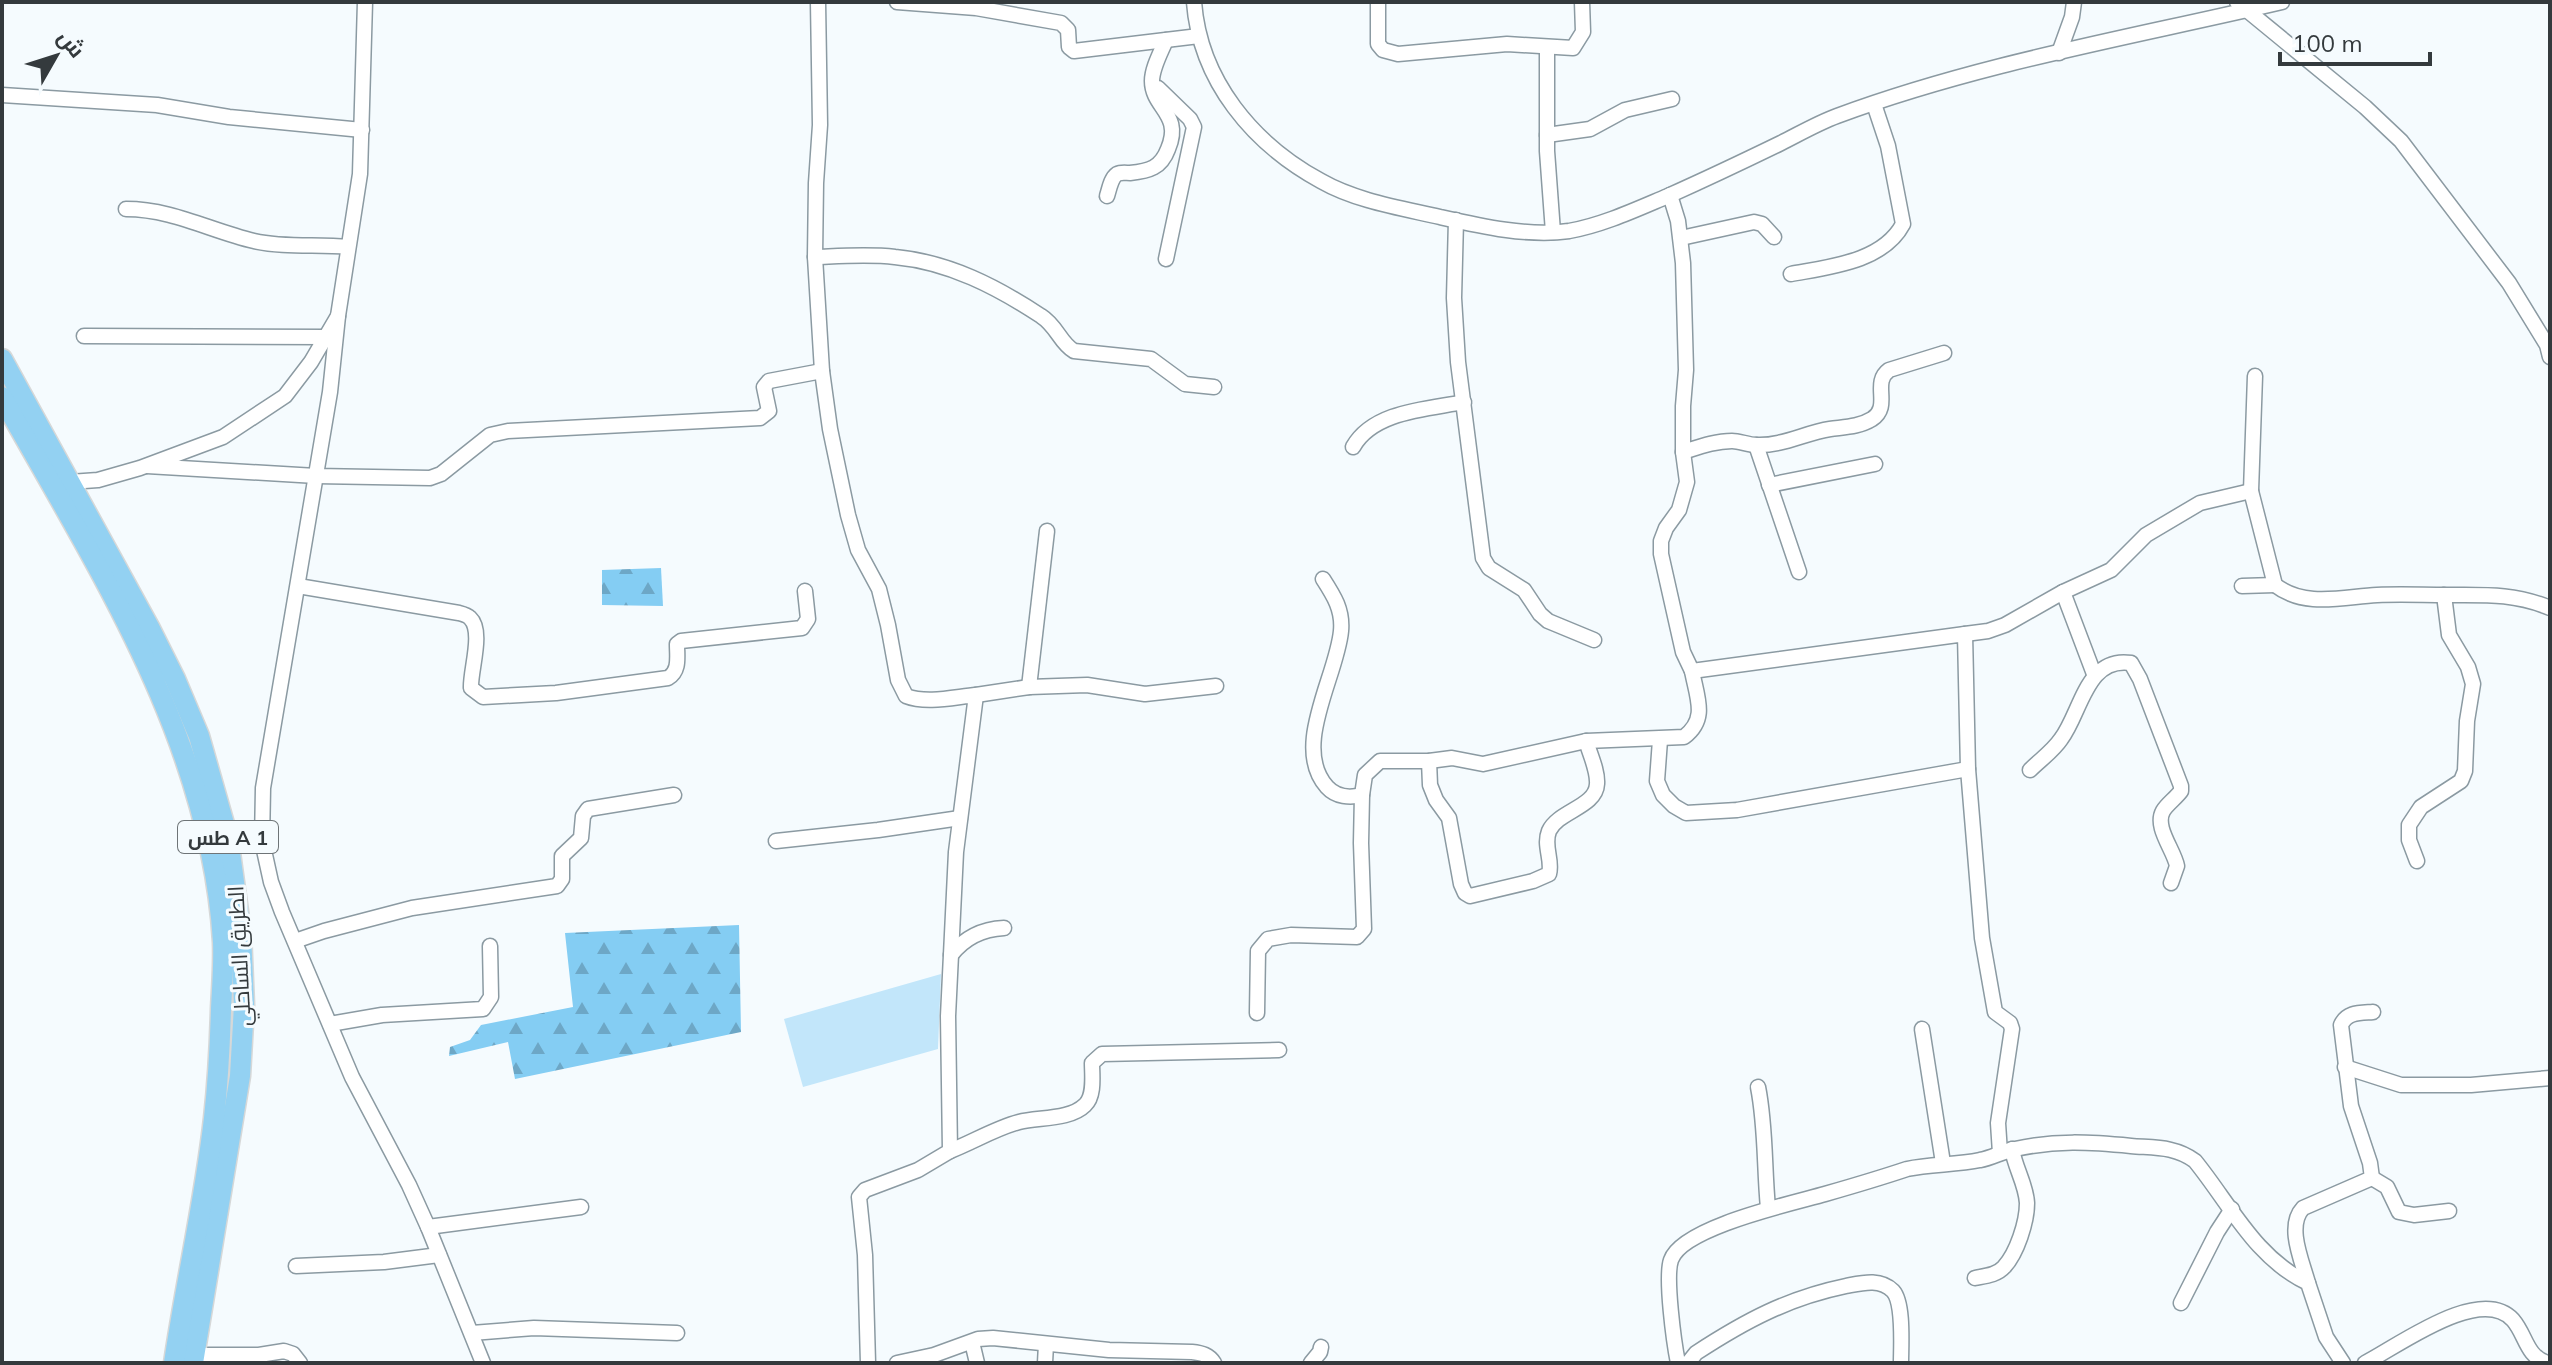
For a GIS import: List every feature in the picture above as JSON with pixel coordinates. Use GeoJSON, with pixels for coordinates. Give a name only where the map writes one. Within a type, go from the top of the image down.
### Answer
{"type":"FeatureCollection","features":[{"type":"Feature","properties":{"kind":"highway","name":"الطريق الساحلي"},"geometry":{"type":"LineString","coordinates":[[2,359],[175,679],[199,736],[228,838],[241,933],[244,1005],[240,1076],[194,1359]]}},
{"type":"Feature","properties":{"kind":"highway","name":"الطريق الساحلي"},"geometry":{"type":"LineString","coordinates":[[2,397],[144,655],[185,755],[213,858],[223,942],[220,1044],[214,1120],[174,1363]]}},
{"type":"Feature","properties":{"kind":"street"},"geometry":{"type":"LineString","coordinates":[[365,2],[360,174],[338,316],[330,392],[263,788],[262,841],[271,882],[352,1077],[409,1185],[483,1363]]}},
{"type":"Feature","properties":{"kind":"street"},"geometry":{"type":"LineString","coordinates":[[818,2],[820,109],[815,257],[822,371],[830,429],[848,515],[858,550],[879,589],[901,690],[915,699],[976,695],[1029,687],[1094,685],[1145,694],[1216,686]]}},
{"type":"Feature","properties":{"kind":"street"},"geometry":{"type":"LineString","coordinates":[[897,2],[976,8],[1061,23],[1068,30],[1069,47],[1074,51],[1199,36]]}},
{"type":"Feature","properties":{"kind":"street"},"geometry":{"type":"LineString","coordinates":[[1194,2],[1199,36],[1214,78],[1233,108],[1284,156],[1322,182],[1349,193],[1456,220],[1508,229],[1553,232],[1591,225],[1632,212],[1835,117],[1933,85],[2242,6],[2282,2]]}},
{"type":"Feature","properties":{"kind":"street"},"geometry":{"type":"LineString","coordinates":[[1378,2],[1378,44],[1383,50],[1398,54],[1507,44],[1573,48],[1580,40],[1584,19],[1582,2]]}},
{"type":"Feature","properties":{"kind":"street"},"geometry":{"type":"LineString","coordinates":[[2059,53],[2074,2]]}},
{"type":"Feature","properties":{"kind":"street"},"geometry":{"type":"LineString","coordinates":[[2242,6],[2365,107],[2401,141],[2493,261],[2549,348]]}},
{"type":"Feature","properties":{"kind":"street"},"geometry":{"type":"LineString","coordinates":[[1107,196],[1114,176],[1150,171],[1159,165],[1167,153],[1173,137],[1172,127],[1152,82],[1166,40]]}},
{"type":"Feature","properties":{"kind":"street"},"geometry":{"type":"LineString","coordinates":[[1547,48],[1547,135],[1553,232]]}},
{"type":"Feature","properties":{"kind":"street"},"geometry":{"type":"LineString","coordinates":[[1152,82],[1190,119],[1194,127],[1166,259]]}},
{"type":"Feature","properties":{"kind":"street"},"geometry":{"type":"LineString","coordinates":[[2,95],[157,105],[229,117],[362,130]]}},
{"type":"Feature","properties":{"kind":"street"},"geometry":{"type":"LineString","coordinates":[[1547,135],[1590,129],[1625,110],[1672,99]]}},
{"type":"Feature","properties":{"kind":"street"},"geometry":{"type":"LineString","coordinates":[[1791,274],[1852,262],[1889,240],[1903,224],[1888,146],[1874,104]]}},
{"type":"Feature","properties":{"kind":"street"},"geometry":{"type":"LineString","coordinates":[[1257,1013],[1258,951],[1268,939],[1291,935],[1357,937],[1364,929],[1362,795],[1365,775],[1380,761],[1452,758],[1483,764],[1586,741],[1684,737],[1695,728],[1699,718],[1692,671],[1683,652],[1661,554],[1661,541],[1666,528],[1679,510],[1686,490],[1687,471],[1683,452],[1686,370],[1681,238],[1670,195]]}},
{"type":"Feature","properties":{"kind":"street"},"geometry":{"type":"LineString","coordinates":[[126,209],[146,209],[265,243],[348,247]]}},
{"type":"Feature","properties":{"kind":"street"},"geometry":{"type":"LineString","coordinates":[[1456,220],[1454,298],[1458,362],[1479,546],[1489,568],[1524,590],[1548,621],[1594,640]]}},
{"type":"Feature","properties":{"kind":"street"},"geometry":{"type":"LineString","coordinates":[[1681,238],[1754,222],[1762,224],[1774,237]]}},
{"type":"Feature","properties":{"kind":"street"},"geometry":{"type":"LineString","coordinates":[[815,257],[894,257],[932,263],[1007,294],[1051,322],[1067,347],[1074,351],[1151,359],[1185,384],[1214,387]]}},
{"type":"Feature","properties":{"kind":"street"},"geometry":{"type":"LineString","coordinates":[[70,482],[98,480],[147,466],[223,437],[273,406],[295,386],[338,316]]}},
{"type":"Feature","properties":{"kind":"street"},"geometry":{"type":"LineString","coordinates":[[84,336],[326,337]]}},
{"type":"Feature","properties":{"kind":"street"},"geometry":{"type":"LineString","coordinates":[[1683,452],[1721,442],[1756,445],[1784,442],[1826,430],[1855,426],[1878,414],[1882,404],[1882,375],[1944,353]]}},
{"type":"Feature","properties":{"kind":"street"},"geometry":{"type":"LineString","coordinates":[[147,466],[316,476],[430,478],[441,474],[490,435],[508,431],[760,418],[769,411],[764,387],[769,381],[822,371]]}},
{"type":"Feature","properties":{"kind":"street"},"geometry":{"type":"LineString","coordinates":[[2255,376],[2251,491],[2275,585]]}},
{"type":"Feature","properties":{"kind":"street"},"geometry":{"type":"LineString","coordinates":[[1353,447],[1358,437],[1374,425],[1405,414],[1464,402]]}},
{"type":"Feature","properties":{"kind":"street"},"geometry":{"type":"LineString","coordinates":[[1756,445],[1799,572]]}},
{"type":"Feature","properties":{"kind":"street"},"geometry":{"type":"LineString","coordinates":[[1769,485],[1875,464]]}},
{"type":"Feature","properties":{"kind":"street"},"geometry":{"type":"LineString","coordinates":[[1692,671],[1988,631],[2111,570],[2146,535],[2177,516],[2209,500],[2251,491]]}},
{"type":"Feature","properties":{"kind":"street"},"geometry":{"type":"LineString","coordinates":[[1029,687],[1047,531]]}},
{"type":"Feature","properties":{"kind":"street"},"geometry":{"type":"LineString","coordinates":[[1323,579],[1341,613],[1341,633],[1313,751],[1323,781],[1330,790],[1346,796],[1362,795]]}},
{"type":"Feature","properties":{"kind":"street"},"geometry":{"type":"LineString","coordinates":[[2242,586],[2275,585],[2294,597],[2310,600],[2380,595],[2494,594],[2527,598],[2550,608]]}},
{"type":"Feature","properties":{"kind":"street"},"geometry":{"type":"LineString","coordinates":[[298,586],[459,613],[470,618],[476,627],[471,688],[483,697],[556,693],[668,678],[677,667],[677,644],[681,641],[802,628],[808,619],[805,591]]}},
{"type":"Feature","properties":{"kind":"street"},"geometry":{"type":"LineString","coordinates":[[2063,592],[2094,674]]}},
{"type":"Feature","properties":{"kind":"street"},"geometry":{"type":"LineString","coordinates":[[2417,861],[2409,840],[2409,825],[2421,807],[2461,781],[2465,771],[2467,721],[2473,684],[2468,667],[2449,635],[2444,595]]}},
{"type":"Feature","properties":{"kind":"street"},"geometry":{"type":"LineString","coordinates":[[1965,634],[1968,769],[1982,938],[1995,1012],[2010,1023],[2012,1029],[1998,1123],[2027,1204],[2015,1250],[2004,1268],[1975,1278]]}},
{"type":"Feature","properties":{"kind":"street"},"geometry":{"type":"LineString","coordinates":[[2030,770],[2060,741],[2094,674],[2127,662],[2135,668],[2181,786],[2181,791],[2163,810],[2161,818],[2162,829],[2177,866],[2171,883]]}},
{"type":"Feature","properties":{"kind":"street"},"geometry":{"type":"LineString","coordinates":[[950,1151],[948,1016],[951,955],[960,818],[976,695]]}},
{"type":"Feature","properties":{"kind":"street"},"geometry":{"type":"LineString","coordinates":[[1660,740],[1657,781],[1663,795],[1686,813],[1737,810],[1968,769]]}},
{"type":"Feature","properties":{"kind":"street"},"geometry":{"type":"LineString","coordinates":[[1429,761],[1430,785],[1449,818],[1461,884],[1470,896],[1533,881],[1549,874],[1551,869],[1546,845],[1552,826],[1597,788],[1586,741]]}},
{"type":"Feature","properties":{"kind":"street"},"geometry":{"type":"LineString","coordinates":[[295,941],[401,911],[557,886],[562,879],[562,856],[581,838],[583,816],[588,809],[674,795]]}},
{"type":"Feature","properties":{"kind":"street"},"geometry":{"type":"LineString","coordinates":[[776,841],[960,818]]}},
{"type":"Feature","properties":{"kind":"street"},"geometry":{"type":"LineString","coordinates":[[228,838],[262,841]]}},
{"type":"Feature","properties":{"kind":"street"},"geometry":{"type":"LineString","coordinates":[[951,955],[967,938],[1004,928]]}},
{"type":"Feature","properties":{"kind":"street"},"geometry":{"type":"LineString","coordinates":[[330,1024],[382,1015],[483,1009],[491,997],[490,946]]}},
{"type":"Feature","properties":{"kind":"street"},"geometry":{"type":"LineString","coordinates":[[2372,1178],[2351,1106],[2341,1025],[2350,1015],[2373,1012]]}},
{"type":"Feature","properties":{"kind":"street"},"geometry":{"type":"LineString","coordinates":[[1922,1029],[1943,1163]]}},
{"type":"Feature","properties":{"kind":"street"},"geometry":{"type":"LineString","coordinates":[[868,1363],[865,1255],[859,1197],[865,1190],[918,1170],[950,1151],[1017,1122],[1066,1114],[1085,1106],[1092,1089],[1092,1063],[1102,1054],[1279,1050]]}},
{"type":"Feature","properties":{"kind":"street"},"geometry":{"type":"LineString","coordinates":[[2345,1067],[2401,1085],[2471,1085],[2550,1078]]}},
{"type":"Feature","properties":{"kind":"street"},"geometry":{"type":"LineString","coordinates":[[1758,1087],[1764,1120],[1763,1161],[1768,1208]]}},
{"type":"Feature","properties":{"kind":"street"},"geometry":{"type":"LineString","coordinates":[[1678,1363],[1671,1311],[1671,1259],[1685,1245],[1723,1223],[1768,1208],[1907,1169],[1979,1160],[2044,1144],[2089,1141],[2170,1148],[2185,1153],[2195,1161],[2253,1241],[2273,1261],[2308,1283]]}},
{"type":"Feature","properties":{"kind":"street"},"geometry":{"type":"LineString","coordinates":[[2372,1178],[2387,1187],[2399,1212],[2414,1215],[2449,1211]]}},
{"type":"Feature","properties":{"kind":"street"},"geometry":{"type":"LineString","coordinates":[[2343,1363],[2326,1337],[2308,1283],[2294,1225],[2297,1214],[2303,1208],[2372,1178]]}},
{"type":"Feature","properties":{"kind":"street"},"geometry":{"type":"LineString","coordinates":[[428,1227],[581,1207]]}},
{"type":"Feature","properties":{"kind":"street"},"geometry":{"type":"LineString","coordinates":[[2181,1303],[2232,1209]]}},
{"type":"Feature","properties":{"kind":"street"},"geometry":{"type":"LineString","coordinates":[[296,1266],[384,1262],[439,1255]]}},
{"type":"Feature","properties":{"kind":"street"},"geometry":{"type":"LineString","coordinates":[[1688,1363],[1703,1348],[1770,1309],[1809,1294],[1875,1282],[1888,1287],[1899,1300],[1901,1363]]}},
{"type":"Feature","properties":{"kind":"street"},"geometry":{"type":"LineString","coordinates":[[2365,1363],[2437,1323],[2474,1309],[2497,1310],[2511,1318],[2528,1349],[2538,1360],[2547,1363]]}},
{"type":"Feature","properties":{"kind":"street"},"geometry":{"type":"LineString","coordinates":[[472,1333],[534,1328],[677,1333]]}},
{"type":"Feature","properties":{"kind":"street"},"geometry":{"type":"LineString","coordinates":[[897,1363],[993,1338],[1109,1350],[1202,1353],[1214,1363]]}},
{"type":"Feature","properties":{"kind":"street"},"geometry":{"type":"LineString","coordinates":[[972,1342],[977,1363]]}},
{"type":"Feature","properties":{"kind":"street"},"geometry":{"type":"LineString","coordinates":[[1045,1363],[1046,1344]]}},
{"type":"Feature","properties":{"kind":"street"},"geometry":{"type":"LineString","coordinates":[[1311,1363],[1321,1347]]}},
{"type":"Feature","properties":{"kind":"street"},"geometry":{"type":"LineString","coordinates":[[194,1359],[284,1351],[293,1354],[300,1363]]}},
{"type":"Feature","properties":{"kind":"shaded area"},"geometry":{"type":"Polygon","coordinates":[[[941,974],[938,1049],[803,1087],[784,1019],[941,974]]]}},
{"type":"Feature","properties":{"kind":"green space"},"geometry":{"type":"Polygon","coordinates":[[[661,568],[663,606],[602,605],[602,570],[661,568]]]}},
{"type":"Feature","properties":{"kind":"green space"},"geometry":{"type":"Polygon","coordinates":[[[739,925],[741,1032],[515,1079],[508,1042],[449,1056],[450,1047],[470,1040],[481,1025],[573,1007],[565,933],[739,925]]]}}]}
